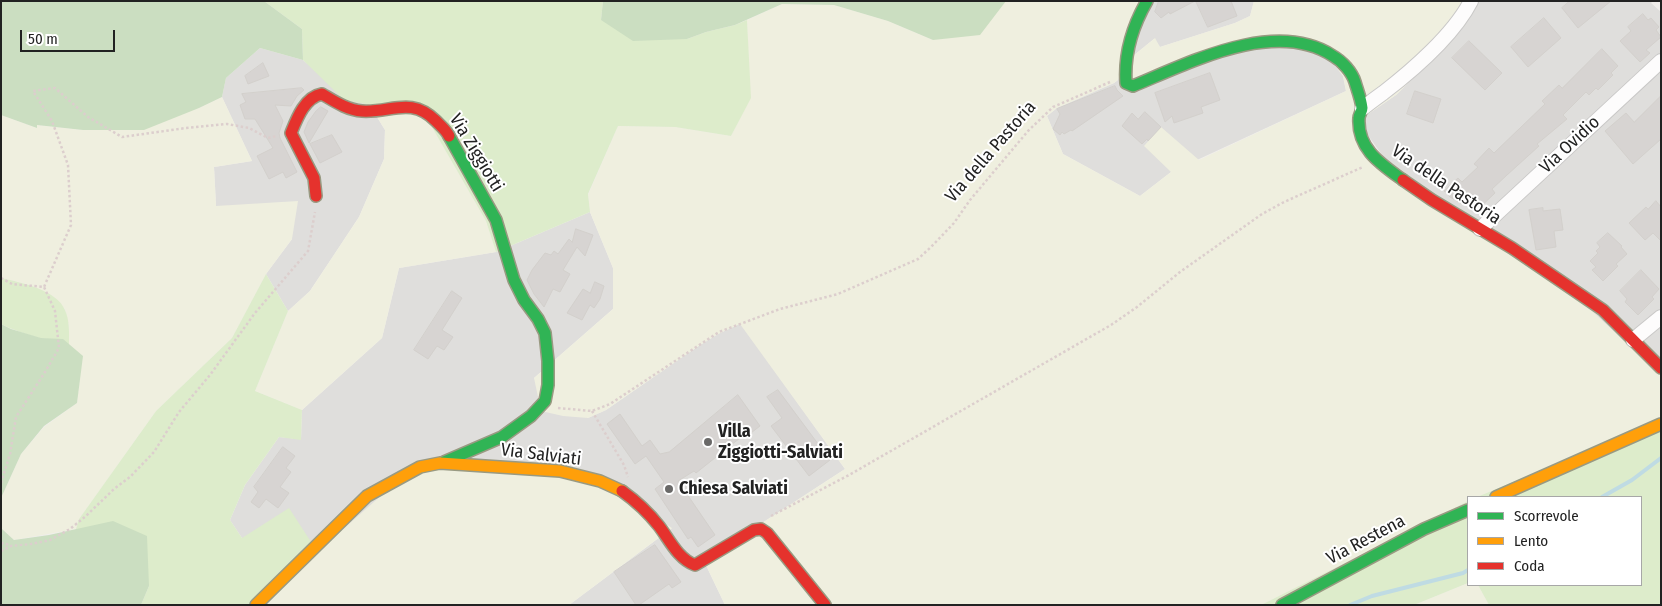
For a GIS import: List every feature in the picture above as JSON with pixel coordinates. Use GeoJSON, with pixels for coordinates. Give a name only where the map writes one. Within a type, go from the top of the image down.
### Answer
{"type":"FeatureCollection","features":[{"type":"Feature","properties":{"kind":"street"},"geometry":{"type":"LineString","coordinates":[[1125,76],[1132,29],[1147,1]]}},
{"type":"Feature","properties":{"kind":"street"},"geometry":{"type":"LineString","coordinates":[[1362,109],[1425,56],[1449,32],[1466,11],[1471,1]]}},
{"type":"Feature","properties":{"kind":"street","name":"Via della Pastoria"},"geometry":{"type":"LineString","coordinates":[[1125,76],[1126,83],[1133,86],[1205,57],[1236,48],[1269,42],[1298,42],[1326,51],[1340,60],[1354,79],[1362,109],[1358,118],[1360,134],[1370,154],[1432,200],[1480,229],[1603,310],[1661,368]]}},
{"type":"Feature","properties":{"kind":"street","name":"Via Ovidio"},"geometry":{"type":"LineString","coordinates":[[1480,229],[1661,61]]}},
{"type":"Feature","properties":{"kind":"street","name":"Via Ziggiotti"},"geometry":{"type":"LineString","coordinates":[[291,133],[306,103],[317,95],[322,94],[345,107],[362,111],[404,107],[415,108],[428,113],[438,121],[446,131],[496,220],[514,280],[545,333],[548,361],[548,385],[545,401]]}},
{"type":"Feature","properties":{"kind":"street"},"geometry":{"type":"LineString","coordinates":[[291,133],[314,178],[316,196]]}},
{"type":"Feature","properties":{"kind":"street"},"geometry":{"type":"LineString","coordinates":[[1633,340],[1661,317]]}},
{"type":"Feature","properties":{"kind":"street"},"geometry":{"type":"LineString","coordinates":[[440,463],[502,437],[531,416],[545,401]]}},
{"type":"Feature","properties":{"kind":"street"},"geometry":{"type":"LineString","coordinates":[[1498,496],[1661,424]]}},
{"type":"Feature","properties":{"kind":"street","name":"Via Salviati"},"geometry":{"type":"LineString","coordinates":[[256,605],[367,496],[420,467],[440,463],[560,471],[600,481],[618,489],[636,501],[658,525],[678,553],[689,563],[696,565],[754,530],[761,529],[767,532]]}},
{"type":"Feature","properties":{"kind":"street","name":"Via Restena"},"geometry":{"type":"LineString","coordinates":[[1282,605],[1424,529],[1467,510]]}},
{"type":"Feature","properties":{"kind":"street"},"geometry":{"type":"LineString","coordinates":[[767,532],[825,605]]}},
{"type":"Feature","properties":{"kind":"path","name":"Via della Pastoria"},"geometry":{"type":"LineString","coordinates":[[592,410],[610,404],[719,332],[780,309],[838,294],[918,258],[931,248],[954,223],[970,200],[1028,131],[1053,107],[1125,76]]}},
{"type":"Feature","properties":{"kind":"path"},"geometry":{"type":"LineString","coordinates":[[1,483],[10,454],[16,416],[60,348],[55,311],[44,287],[71,225],[68,165],[52,121],[34,91],[55,88],[88,117],[122,137],[226,124],[248,128],[268,138],[291,133]]}},
{"type":"Feature","properties":{"kind":"path"},"geometry":{"type":"LineString","coordinates":[[767,532],[765,527],[766,521],[771,516],[849,475],[963,408],[1104,329],[1137,307],[1180,272],[1262,214],[1284,202],[1378,160]]}},
{"type":"Feature","properties":{"kind":"path"},"geometry":{"type":"LineString","coordinates":[[1,551],[11,546],[50,540],[70,529],[114,489],[130,478],[154,452],[179,412],[210,375],[255,313],[308,251],[314,224],[316,196]]}},
{"type":"Feature","properties":{"kind":"path"},"geometry":{"type":"LineString","coordinates":[[1,278],[12,284],[44,287]]}},
{"type":"Feature","properties":{"kind":"path"},"geometry":{"type":"LineString","coordinates":[[545,401],[554,407],[592,410],[624,465],[636,501]]}},
{"type":"Feature","properties":{"kind":"path"},"geometry":{"type":"LineString","coordinates":[[1,543],[11,546]]}},
{"type":"Feature","properties":{"kind":"shaded area"},"geometry":{"type":"Polygon","coordinates":[[[1143,1],[1254,1],[1250,16],[1235,23],[1160,47],[1154,39],[1133,56],[1283,38],[1331,60],[1343,76],[1346,91],[1171,172],[1140,196],[1063,154],[1047,116],[1057,108],[1118,80],[1143,1]]]}},
{"type":"Feature","properties":{"kind":"shaded area"},"geometry":{"type":"Polygon","coordinates":[[[1475,1],[1653,1],[1651,3],[1661,12],[1661,375],[1399,179],[1360,124],[1361,119],[1396,95],[1441,51],[1475,1]]]}},
{"type":"Feature","properties":{"kind":"shaded area"},"geometry":{"type":"Polygon","coordinates":[[[260,48],[303,60],[322,76],[369,104],[385,130],[384,159],[359,217],[310,291],[288,311],[266,274],[292,239],[216,206],[214,167],[252,161],[222,97],[226,78],[260,48]]]}},
{"type":"Feature","properties":{"kind":"shaded area"},"geometry":{"type":"Polygon","coordinates":[[[590,212],[613,268],[613,309],[534,378],[588,418],[606,410],[697,347],[741,323],[845,469],[762,523],[702,557],[725,605],[569,605],[672,528],[313,545],[242,538],[230,520],[245,485],[279,437],[301,439],[302,410],[382,338],[399,268],[496,252],[590,212]]]}},
{"type":"Feature","properties":{"kind":"green space"},"geometry":{"type":"Polygon","coordinates":[[[1,1],[264,1],[302,29],[303,60],[260,48],[226,78],[222,97],[144,130],[83,130],[37,125],[37,128],[1,115],[1,1]]]}},
{"type":"Feature","properties":{"kind":"green space"},"geometry":{"type":"Polygon","coordinates":[[[264,1],[603,1],[601,20],[687,39],[747,20],[751,98],[731,136],[675,127],[618,126],[588,194],[590,212],[496,252],[486,221],[425,115],[344,100],[303,60],[302,29],[264,1]]]}},
{"type":"Feature","properties":{"kind":"green space"},"geometry":{"type":"Polygon","coordinates":[[[603,1],[1006,1],[980,35],[933,40],[888,21],[834,5],[782,4],[735,25],[687,39],[633,41],[601,20],[603,1]]]}},
{"type":"Feature","properties":{"kind":"green space"},"geometry":{"type":"Polygon","coordinates":[[[1006,1],[1143,1],[1118,80],[1057,108],[1047,116],[1063,154],[1140,196],[1171,172],[1144,146],[1161,127],[1199,160],[1346,91],[1343,76],[1331,60],[1288,40],[1133,79],[1133,56],[1155,38],[1160,47],[1235,23],[1250,16],[1254,1],[1464,1],[1455,32],[1441,51],[1396,95],[1361,119],[1360,140],[1579,299],[1661,375],[1661,420],[1479,496],[1467,496],[1467,502],[1261,605],[725,605],[702,557],[762,523],[845,469],[740,324],[718,334],[606,410],[588,418],[563,416],[541,411],[534,378],[613,309],[613,268],[590,212],[588,195],[618,126],[675,127],[731,136],[750,98],[747,20],[782,4],[835,5],[888,21],[933,40],[1006,1]]]}},
{"type":"Feature","properties":{"kind":"green space"},"geometry":{"type":"Polygon","coordinates":[[[222,97],[252,161],[214,167],[216,206],[298,201],[292,239],[266,274],[232,338],[156,411],[79,519],[76,529],[14,540],[2,529],[1,498],[21,454],[44,427],[77,403],[82,356],[69,345],[69,326],[65,309],[54,298],[30,285],[1,278],[1,115],[37,128],[37,125],[83,130],[199,108],[222,97]]]}},
{"type":"Feature","properties":{"kind":"green space"},"geometry":{"type":"Polygon","coordinates":[[[369,104],[425,115],[486,221],[496,252],[399,268],[382,338],[302,410],[255,391],[288,311],[310,291],[359,217],[384,159],[385,130],[369,104]]]}},
{"type":"Feature","properties":{"kind":"green space"},"geometry":{"type":"Polygon","coordinates":[[[266,274],[288,311],[255,391],[302,410],[301,440],[279,437],[245,485],[230,520],[242,538],[289,508],[313,545],[257,605],[141,605],[149,586],[76,529],[79,519],[156,411],[232,338],[266,274]]]}},
{"type":"Feature","properties":{"kind":"green space"},"geometry":{"type":"Polygon","coordinates":[[[1,278],[37,288],[61,303],[68,319],[69,345],[58,340],[34,336],[1,324],[1,278]]]}},
{"type":"Feature","properties":{"kind":"green space"},"geometry":{"type":"Polygon","coordinates":[[[1,324],[41,338],[63,339],[83,356],[77,403],[44,426],[21,454],[1,498],[1,324]]]}},
{"type":"Feature","properties":{"kind":"green space"},"geometry":{"type":"Polygon","coordinates":[[[1661,420],[1661,605],[1489,605],[1479,586],[1642,586],[1642,496],[1479,496],[1661,420]]]}},
{"type":"Feature","properties":{"kind":"green space"},"geometry":{"type":"Polygon","coordinates":[[[417,464],[587,474],[672,528],[569,605],[257,605],[417,464]]]}},
{"type":"Feature","properties":{"kind":"green space"},"geometry":{"type":"Polygon","coordinates":[[[1467,502],[1467,583],[1414,605],[1261,605],[1467,502]]]}},
{"type":"Feature","properties":{"kind":"green space"},"geometry":{"type":"Polygon","coordinates":[[[113,521],[147,536],[149,586],[141,605],[1,605],[1,526],[14,540],[49,535],[113,521]]]}},
{"type":"Feature","properties":{"kind":"green space"},"geometry":{"type":"Polygon","coordinates":[[[1467,583],[1467,586],[1479,586],[1489,605],[1414,605],[1467,583]]]}},
{"type":"Feature","properties":{"kind":"building"},"geometry":{"type":"Polygon","coordinates":[[[1159,1],[1195,1],[1170,14],[1169,12],[1161,18],[1155,12],[1159,1]]]}},
{"type":"Feature","properties":{"kind":"building"},"geometry":{"type":"Polygon","coordinates":[[[1196,1],[1231,1],[1237,16],[1208,27],[1196,1]]]}},
{"type":"Feature","properties":{"kind":"building"},"geometry":{"type":"Polygon","coordinates":[[[1570,1],[1611,1],[1578,28],[1562,8],[1570,1]]]}},
{"type":"Feature","properties":{"kind":"building"},"geometry":{"type":"Polygon","coordinates":[[[1643,14],[1648,20],[1651,18],[1659,27],[1656,30],[1661,37],[1646,50],[1650,53],[1640,62],[1620,41],[1631,31],[1628,27],[1643,14]]]}},
{"type":"Feature","properties":{"kind":"building"},"geometry":{"type":"Polygon","coordinates":[[[1544,18],[1561,38],[1528,67],[1511,47],[1544,18]]]}},
{"type":"Feature","properties":{"kind":"building"},"geometry":{"type":"Polygon","coordinates":[[[1469,41],[1502,73],[1485,90],[1452,58],[1469,41]]]}},
{"type":"Feature","properties":{"kind":"building"},"geometry":{"type":"Polygon","coordinates":[[[1602,49],[1618,66],[1611,73],[1613,75],[1598,90],[1596,88],[1589,95],[1586,92],[1563,115],[1567,119],[1537,144],[1539,146],[1492,189],[1495,193],[1476,211],[1468,202],[1464,205],[1444,191],[1458,178],[1462,182],[1478,167],[1474,164],[1489,148],[1494,153],[1545,104],[1542,101],[1559,85],[1562,88],[1602,49]]]}},
{"type":"Feature","properties":{"kind":"building"},"geometry":{"type":"Polygon","coordinates":[[[263,63],[269,76],[248,84],[245,76],[263,63]]]}},
{"type":"Feature","properties":{"kind":"building"},"geometry":{"type":"Polygon","coordinates":[[[1210,73],[1220,100],[1201,107],[1203,113],[1174,123],[1172,116],[1165,122],[1155,93],[1210,73]]]}},
{"type":"Feature","properties":{"kind":"building"},"geometry":{"type":"Polygon","coordinates":[[[1115,86],[1123,96],[1072,131],[1064,134],[1062,132],[1060,135],[1053,129],[1060,114],[1057,109],[1115,86]]]}},
{"type":"Feature","properties":{"kind":"building"},"geometry":{"type":"Polygon","coordinates":[[[302,88],[304,90],[297,96],[291,106],[275,105],[283,121],[279,133],[280,138],[297,172],[286,178],[283,172],[269,179],[257,156],[273,148],[255,119],[245,119],[240,105],[246,102],[242,94],[302,88]]]}},
{"type":"Feature","properties":{"kind":"building"},"geometry":{"type":"Polygon","coordinates":[[[1415,91],[1441,99],[1433,123],[1407,114],[1415,91]]]}},
{"type":"Feature","properties":{"kind":"building"},"geometry":{"type":"Polygon","coordinates":[[[1661,96],[1661,139],[1633,164],[1605,131],[1626,113],[1634,122],[1661,96]]]}},
{"type":"Feature","properties":{"kind":"building"},"geometry":{"type":"Polygon","coordinates":[[[321,107],[328,111],[309,143],[304,132],[308,122],[321,107]]]}},
{"type":"Feature","properties":{"kind":"building"},"geometry":{"type":"Polygon","coordinates":[[[1145,112],[1161,127],[1148,141],[1147,139],[1142,144],[1122,126],[1132,113],[1138,119],[1145,112]]]}},
{"type":"Feature","properties":{"kind":"building"},"geometry":{"type":"Polygon","coordinates":[[[332,135],[342,152],[320,163],[310,144],[332,135]]]}},
{"type":"Feature","properties":{"kind":"building"},"geometry":{"type":"Polygon","coordinates":[[[1656,201],[1661,207],[1661,241],[1653,233],[1645,240],[1629,223],[1646,207],[1648,209],[1656,201]]]}},
{"type":"Feature","properties":{"kind":"building"},"geometry":{"type":"Polygon","coordinates":[[[1543,208],[1543,211],[1560,209],[1563,230],[1554,231],[1556,247],[1536,250],[1529,210],[1543,208]]]}},
{"type":"Feature","properties":{"kind":"building"},"geometry":{"type":"Polygon","coordinates":[[[576,229],[593,235],[585,256],[577,247],[563,270],[570,274],[560,292],[553,289],[544,307],[534,294],[527,280],[545,253],[551,255],[554,251],[558,254],[569,239],[572,242],[576,229]]]}},
{"type":"Feature","properties":{"kind":"building"},"geometry":{"type":"Polygon","coordinates":[[[1608,233],[1622,246],[1627,254],[1616,264],[1618,266],[1603,281],[1592,270],[1596,267],[1590,261],[1598,253],[1596,251],[1600,247],[1597,243],[1608,233]]]}},
{"type":"Feature","properties":{"kind":"building"},"geometry":{"type":"Polygon","coordinates":[[[1641,270],[1659,289],[1652,297],[1654,299],[1638,315],[1625,302],[1627,299],[1620,291],[1641,270]]]}},
{"type":"Feature","properties":{"kind":"building"},"geometry":{"type":"Polygon","coordinates":[[[595,282],[604,286],[600,299],[594,308],[590,305],[582,320],[567,313],[583,289],[590,293],[595,282]]]}},
{"type":"Feature","properties":{"kind":"building"},"geometry":{"type":"Polygon","coordinates":[[[452,291],[462,298],[442,330],[453,337],[444,350],[437,346],[428,359],[414,350],[452,291]]]}},
{"type":"Feature","properties":{"kind":"building"},"geometry":{"type":"Polygon","coordinates":[[[778,390],[830,460],[809,476],[771,426],[782,418],[767,397],[778,390]]]}},
{"type":"Feature","properties":{"kind":"building"},"geometry":{"type":"Polygon","coordinates":[[[738,395],[760,426],[747,436],[745,434],[696,473],[694,471],[678,481],[715,535],[698,547],[691,537],[688,539],[655,489],[664,482],[646,456],[635,464],[607,424],[620,414],[642,446],[650,440],[660,454],[669,452],[738,395]]]}},
{"type":"Feature","properties":{"kind":"building"},"geometry":{"type":"Polygon","coordinates":[[[283,447],[295,456],[286,468],[291,472],[280,487],[289,493],[278,508],[266,499],[259,508],[251,502],[258,492],[254,487],[283,447]]]}},
{"type":"Feature","properties":{"kind":"building"},"geometry":{"type":"Polygon","coordinates":[[[655,545],[681,582],[672,588],[669,584],[639,605],[636,605],[614,572],[655,545]]]}},
{"type":"Feature","properties":{"kind":"waterway"},"geometry":{"type":"LineString","coordinates":[[1604,496],[1632,480],[1661,458]]}},
{"type":"Feature","properties":{"kind":"waterway"},"geometry":{"type":"LineString","coordinates":[[1350,605],[1372,596],[1467,571]]}},
{"type":"Feature","properties":{"kind":"traffic: fast"},"geometry":{"type":"LineString","coordinates":[[1147,1],[1133,30],[1130,41],[1126,61],[1126,83],[1133,86],[1206,56],[1232,48],[1285,41],[1310,45],[1336,58],[1354,78],[1362,109],[1359,118],[1359,129],[1362,139],[1372,155],[1403,180]]}},
{"type":"Feature","properties":{"kind":"traffic: fast"},"geometry":{"type":"LineString","coordinates":[[444,462],[502,437],[531,416],[545,401],[548,385],[545,333],[514,280],[496,220],[449,136]]}},
{"type":"Feature","properties":{"kind":"traffic: fast"},"geometry":{"type":"LineString","coordinates":[[1282,605],[1424,529],[1467,510]]}},
{"type":"Feature","properties":{"kind":"traffic: slow"},"geometry":{"type":"LineString","coordinates":[[1498,496],[1661,424]]}},
{"type":"Feature","properties":{"kind":"traffic: slow"},"geometry":{"type":"LineString","coordinates":[[256,605],[367,496],[420,467],[440,463],[560,471],[600,481],[622,491]]}},
{"type":"Feature","properties":{"kind":"traffic: jam"},"geometry":{"type":"LineString","coordinates":[[316,196],[314,178],[291,133],[302,109],[316,96],[322,94],[346,107],[362,111],[401,107],[418,109],[427,113],[449,136]]}},
{"type":"Feature","properties":{"kind":"traffic: jam"},"geometry":{"type":"LineString","coordinates":[[1403,180],[1432,200],[1512,248],[1603,310],[1661,368]]}},
{"type":"Feature","properties":{"kind":"traffic: jam"},"geometry":{"type":"LineString","coordinates":[[622,491],[651,516],[674,548],[695,565],[754,530],[761,529],[767,533],[825,605]]}},
{"type":"Feature","properties":{"kind":"place","name":"Villa Ziggiotti-Salviati"},"geometry":{"type":"Point","coordinates":[708,442]}},
{"type":"Feature","properties":{"kind":"place","name":"Chiesa Salviati"},"geometry":{"type":"Point","coordinates":[669,489]}}]}
